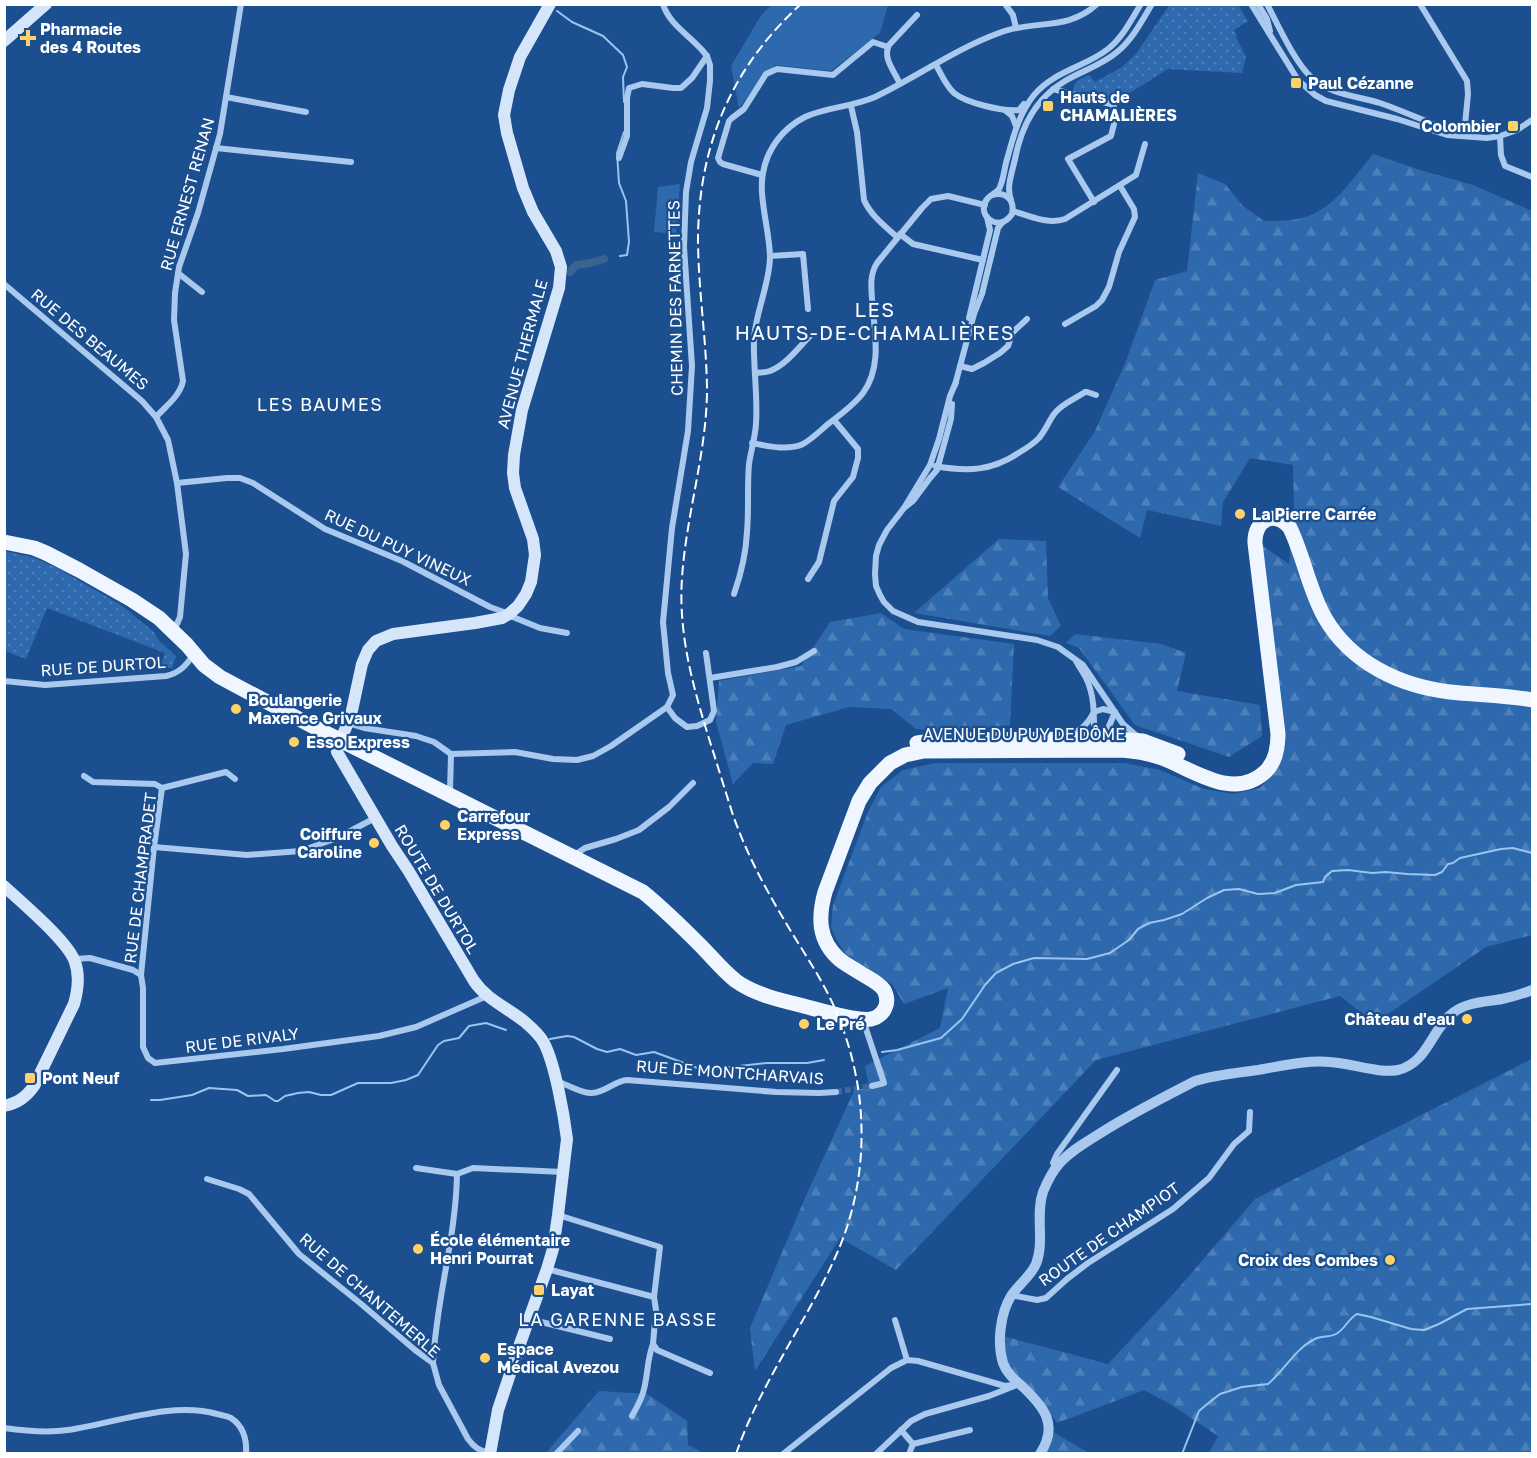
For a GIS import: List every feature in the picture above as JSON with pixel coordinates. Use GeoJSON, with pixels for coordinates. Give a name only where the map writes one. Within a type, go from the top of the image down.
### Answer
{"type":"FeatureCollection","features":[{"type":"Feature","properties":{"kind":"main road"},"geometry":{"type":"LineString","coordinates":[[4,41],[46,4]]}},
{"type":"Feature","properties":{"kind":"main road","name":"AVENUE THERMALE"},"geometry":{"type":"LineString","coordinates":[[508,615],[518,606],[533,576],[534,539],[517,496],[513,465],[522,410],[559,288],[561,267],[556,252],[533,212],[523,188],[507,133],[505,107],[508,90],[520,57],[550,4]]}},
{"type":"Feature","properties":{"kind":"main road"},"geometry":{"type":"LineString","coordinates":[[1267,515],[1281,511],[1294,520],[1300,530],[1332,617],[1348,638],[1372,659],[1390,669],[1423,681],[1533,694]]}},
{"type":"Feature","properties":{"kind":"main road","name":"AVENUE DU PUY DE DÔME"},"geometry":{"type":"LineString","coordinates":[[863,1018],[871,1019],[883,1011],[887,999],[885,991],[839,960],[826,942],[821,930],[821,907],[860,801],[870,783],[890,763],[905,754],[924,751],[1121,750],[1158,757],[1207,779],[1225,784],[1239,784],[1253,780],[1270,766],[1278,746],[1278,734],[1246,536],[1252,520],[1260,513],[1267,515]]}},
{"type":"Feature","properties":{"kind":"main road"},"geometry":{"type":"LineString","coordinates":[[1267,515],[1281,520],[1290,528],[1316,600],[1325,617],[1342,643],[1362,660],[1391,677],[1423,687],[1533,700]]}},
{"type":"Feature","properties":{"kind":"main road"},"geometry":{"type":"LineString","coordinates":[[4,542],[34,548],[118,591],[159,618],[196,659]]}},
{"type":"Feature","properties":{"kind":"main road"},"geometry":{"type":"LineString","coordinates":[[142,607],[160,629],[220,677],[643,892],[681,925],[736,981],[759,993],[792,1003],[846,1017],[863,1018]]}},
{"type":"Feature","properties":{"kind":"main road"},"geometry":{"type":"LineString","coordinates":[[341,740],[348,723],[362,664],[368,650],[376,642],[393,634],[496,620],[508,615]]}},
{"type":"Feature","properties":{"kind":"main road","name":"AVENUE DU PUY DE DÔME"},"geometry":{"type":"LineString","coordinates":[[863,1018],[880,1011],[883,1005],[882,992],[836,963],[819,943],[814,919],[818,894],[854,799],[870,771],[885,757],[902,747],[939,740],[1132,740],[1159,746],[1217,774],[1240,774],[1260,764],[1265,757],[1270,739],[1267,673]]}},
{"type":"Feature","properties":{"kind":"main road","name":"ROUTE DE DURTOL"},"geometry":{"type":"LineString","coordinates":[[341,740],[337,752],[474,981],[487,996],[524,1021],[538,1034],[547,1050],[556,1082]]}},
{"type":"Feature","properties":{"kind":"main road"},"geometry":{"type":"LineString","coordinates":[[4,886],[64,945],[74,959],[78,983],[74,1004],[34,1086],[18,1102],[4,1106]]}},
{"type":"Feature","properties":{"kind":"main road"},"geometry":{"type":"LineString","coordinates":[[490,1453],[498,1410],[553,1249],[567,1139],[556,1082]]}},
{"type":"Feature","properties":{"kind":"street","name":"RUE ERNEST RENAN"},"geometry":{"type":"LineString","coordinates":[[156,417],[182,388],[183,381],[174,320],[178,267],[198,213],[216,148],[241,4]]}},
{"type":"Feature","properties":{"kind":"street"},"geometry":{"type":"LineString","coordinates":[[619,158],[627,136],[629,88],[642,84],[681,88],[692,78],[707,56],[664,10],[663,4]]}},
{"type":"Feature","properties":{"kind":"street"},"geometry":{"type":"LineString","coordinates":[[1005,4],[1013,15],[1016,28]]}},
{"type":"Feature","properties":{"kind":"street"},"geometry":{"type":"LineString","coordinates":[[734,594],[746,546],[749,467],[756,424],[755,331],[770,256],[762,175],[773,147],[793,124],[816,113],[851,106],[870,99],[998,33],[1032,25],[1067,22],[1091,10],[1097,4]]}},
{"type":"Feature","properties":{"kind":"street"},"geometry":{"type":"LineString","coordinates":[[936,65],[956,95],[968,101],[1006,111],[1019,110],[1029,96],[1065,72],[1110,48],[1123,34],[1141,4]]}},
{"type":"Feature","properties":{"kind":"street"},"geometry":{"type":"LineString","coordinates":[[904,508],[916,498],[938,466],[951,419],[960,366],[974,314],[982,294],[998,228],[1011,217],[1013,211],[1008,189],[1022,133],[1034,109],[1053,89],[1118,52],[1128,42],[1152,4]]}},
{"type":"Feature","properties":{"kind":"street"},"geometry":{"type":"LineString","coordinates":[[1251,4],[1301,84],[1315,95],[1332,103],[1397,119],[1447,135],[1487,138],[1500,136],[1525,126],[1533,120]]}},
{"type":"Feature","properties":{"kind":"street"},"geometry":{"type":"LineString","coordinates":[[1258,4],[1267,19],[1272,40]]}},
{"type":"Feature","properties":{"kind":"street"},"geometry":{"type":"LineString","coordinates":[[1268,4],[1306,72],[1321,86],[1388,106],[1464,135]]}},
{"type":"Feature","properties":{"kind":"street"},"geometry":{"type":"LineString","coordinates":[[1420,4],[1467,81],[1464,135]]}},
{"type":"Feature","properties":{"kind":"street"},"geometry":{"type":"LineString","coordinates":[[900,84],[886,55],[888,47],[917,15]]}},
{"type":"Feature","properties":{"kind":"street"},"geometry":{"type":"LineString","coordinates":[[762,175],[723,164],[718,158],[729,122],[744,109],[766,74],[777,69],[833,75],[873,42],[888,47]]}},
{"type":"Feature","properties":{"kind":"street","name":"CHEMIN DES FARNETTES"},"geometry":{"type":"LineString","coordinates":[[667,707],[673,695],[668,674],[663,622],[672,528],[688,431],[692,366],[684,247],[686,192],[691,162],[708,98],[711,72],[707,56]]}},
{"type":"Feature","properties":{"kind":"street"},"geometry":{"type":"LineString","coordinates":[[968,337],[967,325],[990,230],[985,204],[999,188],[1016,126],[1023,110],[1041,88]]}},
{"type":"Feature","properties":{"kind":"street"},"geometry":{"type":"LineString","coordinates":[[1053,89],[1114,105]]}},
{"type":"Feature","properties":{"kind":"street"},"geometry":{"type":"LineString","coordinates":[[226,97],[306,112]]}},
{"type":"Feature","properties":{"kind":"street"},"geometry":{"type":"LineString","coordinates":[[851,106],[857,132],[864,200],[875,217],[913,244],[983,260]]}},
{"type":"Feature","properties":{"kind":"street"},"geometry":{"type":"LineString","coordinates":[[1006,111],[1012,116],[1016,126]]}},
{"type":"Feature","properties":{"kind":"street"},"geometry":{"type":"LineString","coordinates":[[1094,202],[1068,159],[1111,136],[1114,124]]}},
{"type":"Feature","properties":{"kind":"street"},"geometry":{"type":"LineString","coordinates":[[1525,126],[1533,129]]}},
{"type":"Feature","properties":{"kind":"street"},"geometry":{"type":"LineString","coordinates":[[1500,136],[1501,155],[1505,166],[1533,177]]}},
{"type":"Feature","properties":{"kind":"street"},"geometry":{"type":"LineString","coordinates":[[1013,211],[1048,220],[1065,219],[1137,174],[1145,144]]}},
{"type":"Feature","properties":{"kind":"street"},"geometry":{"type":"LineString","coordinates":[[216,148],[351,162]]}},
{"type":"Feature","properties":{"kind":"street"},"geometry":{"type":"LineString","coordinates":[[1065,324],[1096,306],[1109,287],[1119,252],[1135,217],[1134,209],[1120,186]]}},
{"type":"Feature","properties":{"kind":"street"},"geometry":{"type":"LineString","coordinates":[[992,195],[1000,194],[1011,200]]}},
{"type":"Feature","properties":{"kind":"street"},"geometry":{"type":"LineString","coordinates":[[752,443],[777,447],[798,445],[812,438],[857,400],[872,377],[875,365],[871,289],[872,273],[880,258],[926,203],[936,197],[948,196],[985,204]]}},
{"type":"Feature","properties":{"kind":"street"},"geometry":{"type":"LineString","coordinates":[[987,217],[993,222],[1002,223]]}},
{"type":"Feature","properties":{"kind":"street"},"geometry":{"type":"LineString","coordinates":[[770,256],[803,254],[808,309]]}},
{"type":"Feature","properties":{"kind":"street"},"geometry":{"type":"LineString","coordinates":[[178,273],[202,292]]}},
{"type":"Feature","properties":{"kind":"street","name":"RUE DES BEAUMES"},"geometry":{"type":"LineString","coordinates":[[4,284],[142,401],[156,417],[168,440],[177,483],[186,554],[180,617],[177,624],[168,627]]}},
{"type":"Feature","properties":{"kind":"street"},"geometry":{"type":"LineString","coordinates":[[960,366],[972,369],[1006,349],[1012,333],[1027,319]]}},
{"type":"Feature","properties":{"kind":"street"},"geometry":{"type":"LineString","coordinates":[[755,373],[767,372],[776,367],[811,335]]}},
{"type":"Feature","properties":{"kind":"street"},"geometry":{"type":"LineString","coordinates":[[956,382],[930,465],[904,508],[883,535],[879,545],[874,574],[878,591],[884,602],[893,611],[911,620],[930,625],[1019,637],[1058,647],[1083,665],[1128,730],[1159,746]]}},
{"type":"Feature","properties":{"kind":"street"},"geometry":{"type":"LineString","coordinates":[[930,465],[974,470],[1003,462],[1037,439],[1061,406],[1087,392],[1096,395]]}},
{"type":"Feature","properties":{"kind":"street"},"geometry":{"type":"LineString","coordinates":[[808,579],[820,559],[834,499],[853,477],[857,463],[858,449],[834,420]]}},
{"type":"Feature","properties":{"kind":"street","name":"RUE DU PUY VINEUX"},"geometry":{"type":"LineString","coordinates":[[177,483],[240,478],[253,483],[325,529],[402,561],[508,615],[540,628],[567,633]]}},
{"type":"Feature","properties":{"kind":"street"},"geometry":{"type":"LineString","coordinates":[[710,678],[777,667],[796,662],[814,651]]}},
{"type":"Feature","properties":{"kind":"street"},"geometry":{"type":"LineString","coordinates":[[348,723],[364,728],[416,736],[434,742],[451,754],[515,752],[553,759],[577,760],[593,756],[611,746],[667,707],[675,718],[687,727],[707,722],[714,711],[706,653]]}},
{"type":"Feature","properties":{"kind":"street"},"geometry":{"type":"LineString","coordinates":[[1074,658],[1089,685],[1098,739]]}},
{"type":"Feature","properties":{"kind":"street","name":"RUE DE DURTOL"},"geometry":{"type":"LineString","coordinates":[[4,681],[45,685],[166,676],[196,659]]}},
{"type":"Feature","properties":{"kind":"street"},"geometry":{"type":"LineString","coordinates":[[939,740],[986,734],[1072,734],[1085,725],[1094,712],[1103,709],[1115,712]]}},
{"type":"Feature","properties":{"kind":"street"},"geometry":{"type":"LineString","coordinates":[[1098,739],[1115,712]]}},
{"type":"Feature","properties":{"kind":"street"},"geometry":{"type":"LineString","coordinates":[[990,750],[1029,743],[1098,739],[1121,750]]}},
{"type":"Feature","properties":{"kind":"street"},"geometry":{"type":"LineString","coordinates":[[450,795],[451,754]]}},
{"type":"Feature","properties":{"kind":"street","name":"RUE DE CHAMPRADET"},"geometry":{"type":"LineString","coordinates":[[141,975],[162,788],[226,772],[235,779]]}},
{"type":"Feature","properties":{"kind":"street"},"geometry":{"type":"LineString","coordinates":[[84,776],[93,782],[155,784],[162,788]]}},
{"type":"Feature","properties":{"kind":"street"},"geometry":{"type":"LineString","coordinates":[[572,856],[585,848],[639,830],[669,807],[693,783]]}},
{"type":"Feature","properties":{"kind":"street"},"geometry":{"type":"LineString","coordinates":[[154,847],[247,855],[301,850],[337,838],[375,818]]}},
{"type":"Feature","properties":{"kind":"street"},"geometry":{"type":"LineString","coordinates":[[74,959],[90,958],[133,970],[141,975]]}},
{"type":"Feature","properties":{"kind":"street","name":"RUE DE RIVALY"},"geometry":{"type":"LineString","coordinates":[[141,975],[143,1047],[148,1058],[155,1063],[379,1036],[416,1027],[487,996]]}},
{"type":"Feature","properties":{"kind":"street","name":"ROUTE DE CHAMPIOT"},"geometry":{"type":"LineString","coordinates":[[1040,1454],[1047,1440],[1048,1420],[1044,1409],[1006,1371],[1001,1353],[1002,1324],[1011,1295],[1028,1277],[1037,1261],[1042,1193],[1056,1167],[1073,1150],[1127,1116],[1207,1078],[1317,1062],[1333,1062],[1385,1071],[1410,1066],[1418,1059],[1444,1022],[1457,1010],[1533,990]]}},
{"type":"Feature","properties":{"kind":"street"},"geometry":{"type":"LineString","coordinates":[[863,1018],[884,1083],[872,1086]]}},
{"type":"Feature","properties":{"kind":"street","name":"ROUTE DE CHAMPIOT"},"geometry":{"type":"LineString","coordinates":[[1056,1167],[1053,1163],[1057,1154],[1117,1070]]}},
{"type":"Feature","properties":{"kind":"street","name":"RUE DE MONTCHARVAIS"},"geometry":{"type":"LineString","coordinates":[[556,1082],[589,1093],[627,1080],[776,1092],[819,1094],[836,1092]]}},
{"type":"Feature","properties":{"kind":"street","name":"ROUTE DE CHAMPIOT"},"geometry":{"type":"LineString","coordinates":[[1011,1295],[1037,1300],[1046,1298],[1088,1263],[1173,1209],[1209,1178],[1234,1144],[1249,1131],[1250,1112]]}},
{"type":"Feature","properties":{"kind":"street"},"geometry":{"type":"LineString","coordinates":[[416,1168],[457,1174],[473,1168],[563,1172]]}},
{"type":"Feature","properties":{"kind":"street"},"geometry":{"type":"LineString","coordinates":[[433,1364],[435,1335],[457,1199],[457,1174]]}},
{"type":"Feature","properties":{"kind":"street","name":"RUE DE CHANTEMERLE"},"geometry":{"type":"LineString","coordinates":[[207,1179],[249,1194],[299,1254],[433,1364],[439,1385],[468,1439],[481,1452],[490,1453]]}},
{"type":"Feature","properties":{"kind":"street"},"geometry":{"type":"LineString","coordinates":[[558,1215],[660,1247],[654,1297],[656,1310],[645,1387],[640,1403],[632,1416]]}},
{"type":"Feature","properties":{"kind":"street"},"geometry":{"type":"LineString","coordinates":[[547,1269],[654,1297]]}},
{"type":"Feature","properties":{"kind":"street"},"geometry":{"type":"LineString","coordinates":[[529,1319],[610,1339]]}},
{"type":"Feature","properties":{"kind":"street"},"geometry":{"type":"LineString","coordinates":[[894,1320],[908,1360]]}},
{"type":"Feature","properties":{"kind":"street"},"geometry":{"type":"LineString","coordinates":[[652,1344],[657,1350],[710,1373]]}},
{"type":"Feature","properties":{"kind":"street"},"geometry":{"type":"LineString","coordinates":[[783,1454],[891,1368],[908,1360],[918,1360],[1005,1386],[1019,1384]]}},
{"type":"Feature","properties":{"kind":"street"},"geometry":{"type":"LineString","coordinates":[[876,1454],[911,1421],[925,1414],[989,1396],[1019,1384]]}},
{"type":"Feature","properties":{"kind":"street"},"geometry":{"type":"LineString","coordinates":[[4,1428],[24,1431],[67,1430],[131,1417],[204,1410],[230,1418],[237,1424],[243,1431],[247,1444],[246,1454]]}},
{"type":"Feature","properties":{"kind":"street"},"geometry":{"type":"LineString","coordinates":[[913,1444],[970,1430]]}},
{"type":"Feature","properties":{"kind":"street"},"geometry":{"type":"LineString","coordinates":[[556,1454],[578,1431]]}},
{"type":"Feature","properties":{"kind":"street"},"geometry":{"type":"LineString","coordinates":[[901,1431],[913,1444]]}},
{"type":"Feature","properties":{"kind":"street"},"geometry":{"type":"LineString","coordinates":[[909,1454],[913,1444]]}},
{"type":"Feature","properties":{"kind":"green space"},"geometry":{"type":"Polygon","coordinates":[[[771,5],[888,5],[880,33],[831,71],[775,65],[739,108],[731,66],[760,17],[771,5]]]}},
{"type":"Feature","properties":{"kind":"green space"},"geometry":{"type":"Polygon","coordinates":[[[1166,5],[1238,5],[1248,21],[1234,30],[1246,57],[1242,73],[1168,69],[1117,101],[1076,93],[1073,89],[1079,80],[1089,75],[1095,82],[1122,67],[1136,54],[1168,7],[1166,5]]]}},
{"type":"Feature","properties":{"kind":"green space"},"geometry":{"type":"Polygon","coordinates":[[[1373,154],[1473,185],[1532,211],[1532,935],[1486,947],[1375,1023],[1340,996],[1096,1060],[896,1270],[840,1238],[755,1371],[750,1328],[805,1198],[854,1091],[869,1087],[865,1066],[940,1028],[948,988],[904,1004],[892,984],[844,953],[831,928],[833,905],[868,812],[881,787],[903,770],[935,763],[1125,763],[1160,770],[1204,789],[1233,794],[1260,788],[1278,768],[1286,744],[1260,544],[1289,564],[1294,511],[1293,465],[1250,458],[1223,502],[1221,526],[1147,510],[1140,538],[1058,487],[1095,431],[1126,361],[1155,280],[1187,271],[1198,173],[1225,184],[1243,206],[1264,221],[1289,220],[1309,216],[1321,210],[1340,194],[1373,154]]]}},
{"type":"Feature","properties":{"kind":"green space"},"geometry":{"type":"Polygon","coordinates":[[[680,184],[676,234],[654,232],[658,187],[680,184]]]}},
{"type":"Feature","properties":{"kind":"green space"},"geometry":{"type":"Polygon","coordinates":[[[999,539],[1046,541],[1048,598],[1061,626],[1050,636],[914,613],[999,539]]]}},
{"type":"Feature","properties":{"kind":"green space"},"geometry":{"type":"Polygon","coordinates":[[[5,551],[35,558],[59,569],[121,605],[154,632],[159,641],[176,656],[172,668],[160,668],[165,653],[47,608],[26,659],[5,651],[5,551]]]}},
{"type":"Feature","properties":{"kind":"green space"},"geometry":{"type":"Polygon","coordinates":[[[881,613],[904,629],[1014,644],[1010,725],[949,732],[916,729],[891,709],[849,707],[786,725],[773,764],[753,763],[733,784],[716,722],[719,681],[801,666],[830,622],[881,613]]]}},
{"type":"Feature","properties":{"kind":"green space"},"geometry":{"type":"Polygon","coordinates":[[[1075,634],[1162,644],[1186,653],[1177,691],[1260,705],[1262,736],[1229,757],[1135,725],[1079,648],[1066,643],[1075,634]]]}},
{"type":"Feature","properties":{"kind":"green space"},"geometry":{"type":"Polygon","coordinates":[[[1532,1059],[1532,1453],[1209,1453],[1218,1436],[1170,1404],[1144,1390],[1057,1423],[1040,1399],[1006,1367],[1003,1336],[1108,1364],[1177,1290],[1255,1199],[1532,1059]]]}},
{"type":"Feature","properties":{"kind":"green space"},"geometry":{"type":"Polygon","coordinates":[[[599,1391],[647,1394],[687,1421],[688,1445],[703,1453],[545,1454],[599,1391]]]}},
{"type":"Feature","properties":{"kind":"green space"},"geometry":{"type":"Polygon","coordinates":[[[1053,1432],[1089,1453],[1043,1454],[1053,1432]]]}},
{"type":"Feature","properties":{"kind":"waterway"},"geometry":{"type":"LineString","coordinates":[[557,11],[572,22],[603,36],[623,55],[627,67],[623,77],[624,102]]}},
{"type":"Feature","properties":{"kind":"waterway"},"geometry":{"type":"LineString","coordinates":[[620,256],[627,255],[629,242],[626,201],[619,183],[617,153],[624,132]]}},
{"type":"Feature","properties":{"kind":"waterway"},"geometry":{"type":"LineString","coordinates":[[570,272],[576,265],[604,259]]}},
{"type":"Feature","properties":{"kind":"waterway"},"geometry":{"type":"LineString","coordinates":[[882,1052],[941,1038],[962,1019],[996,973],[1013,964],[1034,958],[1087,959],[1110,953],[1129,940],[1138,929],[1149,923],[1182,914],[1224,890],[1239,889],[1258,894],[1275,893],[1296,885],[1323,882],[1332,871],[1435,875],[1460,858],[1513,848],[1532,853]]}},
{"type":"Feature","properties":{"kind":"waterway"},"geometry":{"type":"LineString","coordinates":[[151,1100],[192,1095],[209,1088],[237,1090],[248,1096],[266,1095],[275,1101],[298,1093],[331,1095],[358,1083],[391,1083],[418,1075],[438,1045],[444,1041],[459,1038],[469,1026],[486,1023],[506,1030]]}},
{"type":"Feature","properties":{"kind":"waterway"},"geometry":{"type":"LineString","coordinates":[[550,1039],[574,1037],[607,1052],[620,1049],[636,1055],[654,1052],[703,1070],[824,1060]]}},
{"type":"Feature","properties":{"kind":"waterway"},"geometry":{"type":"LineString","coordinates":[[1182,1454],[1199,1411],[1206,1405],[1220,1394],[1242,1387],[1268,1384],[1303,1347],[1317,1338],[1336,1334],[1357,1314],[1411,1329],[1424,1330],[1467,1309],[1532,1304]]}},
{"type":"Feature","properties":{"kind":"tunnel"},"geometry":{"type":"LineString","coordinates":[[836,1092],[872,1086]]}},
{"type":"Feature","properties":{"kind":"railway"},"geometry":{"type":"LineString","coordinates":[[736,1454],[757,1403],[822,1284],[841,1243],[853,1208],[862,1134],[858,1089],[846,1036],[825,988],[763,883],[737,827],[699,704],[682,621],[684,555],[706,416],[706,355],[698,238],[705,171],[724,110],[738,82],[756,54],[801,4]]}},
{"type":"Feature","properties":{"kind":"place","name":"Pharmacie des 4 Routes"},"geometry":{"type":"Point","coordinates":[28,38]}},
{"type":"Feature","properties":{"kind":"place","name":"Paul Cézanne"},"geometry":{"type":"Point","coordinates":[1296,83]}},
{"type":"Feature","properties":{"kind":"place","name":"Hauts de CHAMALIÈRES"},"geometry":{"type":"Point","coordinates":[1048,106]}},
{"type":"Feature","properties":{"kind":"place","name":"Colombier"},"geometry":{"type":"Point","coordinates":[1513,126]}},
{"type":"Feature","properties":{"kind":"place","name":"La Pierre Carrée"},"geometry":{"type":"Point","coordinates":[1240,514]}},
{"type":"Feature","properties":{"kind":"place","name":"Boulangerie Maxence Grivaux"},"geometry":{"type":"Point","coordinates":[236,709]}},
{"type":"Feature","properties":{"kind":"place","name":"Esso Express"},"geometry":{"type":"Point","coordinates":[294,742]}},
{"type":"Feature","properties":{"kind":"place","name":"Carrefour Express"},"geometry":{"type":"Point","coordinates":[445,825]}},
{"type":"Feature","properties":{"kind":"place","name":"Coiffure Caroline"},"geometry":{"type":"Point","coordinates":[374,843]}},
{"type":"Feature","properties":{"kind":"place","name":"Château d'eau"},"geometry":{"type":"Point","coordinates":[1467,1019]}},
{"type":"Feature","properties":{"kind":"place","name":"Le Pré"},"geometry":{"type":"Point","coordinates":[804,1024]}},
{"type":"Feature","properties":{"kind":"place","name":"Pont Neuf"},"geometry":{"type":"Point","coordinates":[30,1078]}},
{"type":"Feature","properties":{"kind":"place","name":"École élémentaire Henri Pourrat"},"geometry":{"type":"Point","coordinates":[418,1249]}},
{"type":"Feature","properties":{"kind":"place","name":"Croix des Combes"},"geometry":{"type":"Point","coordinates":[1390,1260]}},
{"type":"Feature","properties":{"kind":"place","name":"Layat"},"geometry":{"type":"Point","coordinates":[539,1290]}},
{"type":"Feature","properties":{"kind":"place","name":"Espace Médical Avezou"},"geometry":{"type":"Point","coordinates":[485,1358]}},
{"type":"Feature","properties":{"kind":"district","name":"LES HAUTS-DE-CHAMALIÈRES"},"geometry":{"type":"Point","coordinates":[875,322]}},
{"type":"Feature","properties":{"kind":"district","name":"LES BAUMES"},"geometry":{"type":"Point","coordinates":[320,405]}},
{"type":"Feature","properties":{"kind":"district","name":"LA GARENNE BASSE"},"geometry":{"type":"Point","coordinates":[618,1320]}}]}
